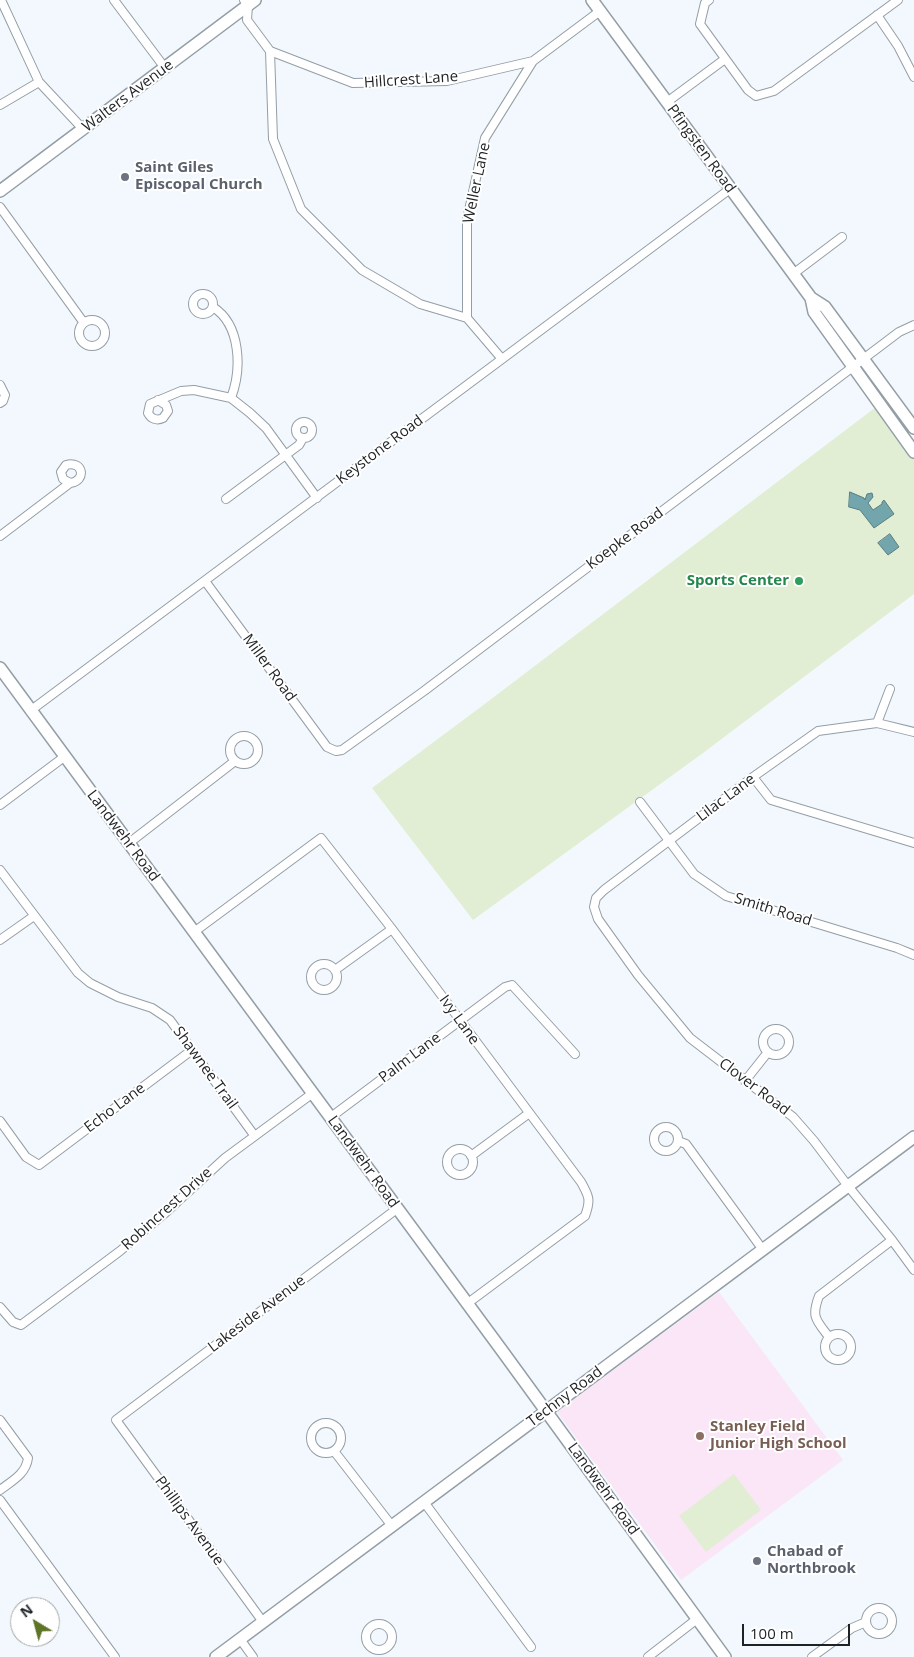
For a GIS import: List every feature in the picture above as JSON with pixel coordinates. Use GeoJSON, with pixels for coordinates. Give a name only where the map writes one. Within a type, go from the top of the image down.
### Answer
{"type":"FeatureCollection","features":[{"type":"Feature","properties":{"kind":"main road","name":"Pfingsten Road"},"geometry":{"type":"LineString","coordinates":[[592,0],[811,298],[825,307],[914,428]]}},
{"type":"Feature","properties":{"kind":"main road","name":"Walters Avenue"},"geometry":{"type":"LineString","coordinates":[[0,192],[165,68],[249,2]]}},
{"type":"Feature","properties":{"kind":"main road","name":"Pfingsten Road"},"geometry":{"type":"LineString","coordinates":[[811,298],[814,312],[914,452]]}},
{"type":"Feature","properties":{"kind":"main road"},"geometry":{"type":"LineString","coordinates":[[891,418],[902,410]]}},
{"type":"Feature","properties":{"kind":"main road","name":"Landwehr Road"},"geometry":{"type":"LineString","coordinates":[[0,668],[468,1303],[725,1657]]}},
{"type":"Feature","properties":{"kind":"main road","name":"Techny Road"},"geometry":{"type":"LineString","coordinates":[[216,1657],[914,1137]]}},
{"type":"Feature","properties":{"kind":"street"},"geometry":{"type":"LineString","coordinates":[[1,0],[39,82],[83,129]]}},
{"type":"Feature","properties":{"kind":"street"},"geometry":{"type":"LineString","coordinates":[[114,0],[165,68]]}},
{"type":"Feature","properties":{"kind":"street"},"geometry":{"type":"LineString","coordinates":[[707,1],[700,24],[748,90],[756,96],[774,91],[898,0]]}},
{"type":"Feature","properties":{"kind":"street"},"geometry":{"type":"LineString","coordinates":[[249,2],[247,20],[270,51],[273,139],[301,209],[362,270],[420,304],[467,318],[502,359]]}},
{"type":"Feature","properties":{"kind":"street","name":"Hillcrest Lane"},"geometry":{"type":"LineString","coordinates":[[270,51],[353,83],[448,80],[533,60],[600,11]]}},
{"type":"Feature","properties":{"kind":"street"},"geometry":{"type":"LineString","coordinates":[[877,15],[898,46],[914,77]]}},
{"type":"Feature","properties":{"kind":"street"},"geometry":{"type":"LineString","coordinates":[[667,102],[726,59]]}},
{"type":"Feature","properties":{"kind":"street","name":"Weller Lane"},"geometry":{"type":"LineString","coordinates":[[467,318],[467,219],[485,138],[533,60]]}},
{"type":"Feature","properties":{"kind":"street"},"geometry":{"type":"LineString","coordinates":[[0,104],[39,82]]}},
{"type":"Feature","properties":{"kind":"street","name":"Keystone Road"},"geometry":{"type":"LineString","coordinates":[[30,711],[730,189]]}},
{"type":"Feature","properties":{"kind":"street"},"geometry":{"type":"LineString","coordinates":[[0,207],[84,323]]}},
{"type":"Feature","properties":{"kind":"street"},"geometry":{"type":"LineString","coordinates":[[793,274],[842,237]]}},
{"type":"Feature","properties":{"kind":"street"},"geometry":{"type":"LineString","coordinates":[[213,307],[222,312],[230,324],[236,344],[238,366],[235,388],[231,398]]}},
{"type":"Feature","properties":{"kind":"street","name":"Koepke Road"},"geometry":{"type":"LineString","coordinates":[[336,751],[346,747],[424,691],[899,332],[914,325]]}},
{"type":"Feature","properties":{"kind":"street"},"geometry":{"type":"LineString","coordinates":[[0,385],[5,395],[0,403]]}},
{"type":"Feature","properties":{"kind":"street"},"geometry":{"type":"LineString","coordinates":[[158,400],[181,391],[194,390],[231,398],[266,428],[317,498]]}},
{"type":"Feature","properties":{"kind":"street"},"geometry":{"type":"LineString","coordinates":[[226,499],[286,456],[299,445],[302,438]]}},
{"type":"Feature","properties":{"kind":"street"},"geometry":{"type":"LineString","coordinates":[[0,536],[70,483]]}},
{"type":"Feature","properties":{"kind":"street","name":"Miller Road"},"geometry":{"type":"LineString","coordinates":[[205,581],[327,747],[336,751]]}},
{"type":"Feature","properties":{"kind":"street"},"geometry":{"type":"LineString","coordinates":[[890,689],[877,723],[914,732]]}},
{"type":"Feature","properties":{"kind":"street","name":"Lilac Lane"},"geometry":{"type":"LineString","coordinates":[[594,907],[596,898],[604,890],[818,731],[877,723]]}},
{"type":"Feature","properties":{"kind":"street"},"geometry":{"type":"LineString","coordinates":[[0,805],[64,757]]}},
{"type":"Feature","properties":{"kind":"street"},"geometry":{"type":"LineString","coordinates":[[129,843],[235,761]]}},
{"type":"Feature","properties":{"kind":"street"},"geometry":{"type":"LineString","coordinates":[[754,777],[771,800],[914,843]]}},
{"type":"Feature","properties":{"kind":"street","name":"Smith Road"},"geometry":{"type":"LineString","coordinates":[[640,802],[694,874],[726,896],[897,948],[914,956]]}},
{"type":"Feature","properties":{"kind":"street","name":"Ivy Lane"},"geometry":{"type":"LineString","coordinates":[[194,932],[321,838],[392,929],[528,1114],[581,1182],[588,1195],[589,1205],[585,1216],[468,1303]]}},
{"type":"Feature","properties":{"kind":"street","name":"Shawnee Trail"},"geometry":{"type":"LineString","coordinates":[[0,870],[78,973],[90,983],[118,997],[152,1008],[170,1020],[254,1136]]}},
{"type":"Feature","properties":{"kind":"street","name":"Clover Road"},"geometry":{"type":"LineString","coordinates":[[594,907],[598,919],[638,975],[690,1038],[793,1116],[914,1270]]}},
{"type":"Feature","properties":{"kind":"street"},"geometry":{"type":"LineString","coordinates":[[0,940],[34,916]]}},
{"type":"Feature","properties":{"kind":"street"},"geometry":{"type":"LineString","coordinates":[[335,970],[392,929]]}},
{"type":"Feature","properties":{"kind":"street","name":"Palm Lane"},"geometry":{"type":"LineString","coordinates":[[331,1117],[505,987],[512,985],[575,1054]]}},
{"type":"Feature","properties":{"kind":"street","name":"Echo Lane"},"geometry":{"type":"LineString","coordinates":[[0,1121],[26,1157],[39,1165],[192,1050]]}},
{"type":"Feature","properties":{"kind":"street"},"geometry":{"type":"LineString","coordinates":[[745,1081],[768,1052]]}},
{"type":"Feature","properties":{"kind":"street","name":"Robincrest Drive"},"geometry":{"type":"LineString","coordinates":[[0,1307],[13,1322],[21,1325],[120,1251],[225,1158],[313,1093]]}},
{"type":"Feature","properties":{"kind":"street"},"geometry":{"type":"LineString","coordinates":[[471,1156],[528,1114]]}},
{"type":"Feature","properties":{"kind":"street"},"geometry":{"type":"LineString","coordinates":[[678,1141],[686,1144],[763,1250]]}},
{"type":"Feature","properties":{"kind":"street","name":"Lakeside Avenue"},"geometry":{"type":"LineString","coordinates":[[116,1420],[398,1208]]}},
{"type":"Feature","properties":{"kind":"street"},"geometry":{"type":"LineString","coordinates":[[829,1337],[815,1317],[815,1307],[819,1296],[892,1240]]}},
{"type":"Feature","properties":{"kind":"street"},"geometry":{"type":"LineString","coordinates":[[0,1420],[28,1458],[27,1465],[22,1473],[0,1490]]}},
{"type":"Feature","properties":{"kind":"street","name":"Phillips Avenue"},"geometry":{"type":"LineString","coordinates":[[116,1420],[263,1622]]}},
{"type":"Feature","properties":{"kind":"street"},"geometry":{"type":"LineString","coordinates":[[334,1451],[392,1526]]}},
{"type":"Feature","properties":{"kind":"street"},"geometry":{"type":"LineString","coordinates":[[0,1500],[115,1657]]}},
{"type":"Feature","properties":{"kind":"street"},"geometry":{"type":"LineString","coordinates":[[424,1502],[531,1647]]}},
{"type":"Feature","properties":{"kind":"street"},"geometry":{"type":"LineString","coordinates":[[648,1657],[697,1619]]}},
{"type":"Feature","properties":{"kind":"street"},"geometry":{"type":"LineString","coordinates":[[812,1657],[852,1628],[866,1622]]}},
{"type":"Feature","properties":{"kind":"street"},"geometry":{"type":"LineString","coordinates":[[240,1639],[253,1657]]}},
{"type":"Feature","properties":{"kind":"street"},"geometry":{"type":"LineString","coordinates":[[387,1648],[391,1656]]}},
{"type":"Feature","properties":{"kind":"shaded area","name":"Stanley Field Junior High School"},"geometry":{"type":"Polygon","coordinates":[[[719,1292],[843,1460],[681,1580],[557,1412],[719,1292]]]}},
{"type":"Feature","properties":{"kind":"green space"},"geometry":{"type":"Polygon","coordinates":[[[876,407],[914,458],[914,594],[703,753],[473,920],[372,788],[876,407]]]}},
{"type":"Feature","properties":{"kind":"green space"},"geometry":{"type":"Polygon","coordinates":[[[734,1474],[761,1510],[706,1552],[679,1516],[734,1474]]]}},
{"type":"Feature","properties":{"kind":"water"},"geometry":{"type":"Polygon","coordinates":[[[850,492],[865,500],[867,494],[872,493],[873,497],[868,503],[873,510],[882,504],[884,500],[894,514],[874,528],[860,510],[849,507],[850,492]]]}},
{"type":"Feature","properties":{"kind":"water"},"geometry":{"type":"Polygon","coordinates":[[[890,534],[899,547],[888,555],[878,543],[890,534]]]}},
{"type":"Feature","properties":{"kind":"place","name":"Saint Giles Episcopal Church"},"geometry":{"type":"Point","coordinates":[125,177]}},
{"type":"Feature","properties":{"kind":"place","name":"Sports Center"},"geometry":{"type":"Point","coordinates":[799,581]}},
{"type":"Feature","properties":{"kind":"place","name":"Stanley Field Junior High School"},"geometry":{"type":"Point","coordinates":[700,1436]}},
{"type":"Feature","properties":{"kind":"place","name":"Chabad of Northbrook"},"geometry":{"type":"Point","coordinates":[757,1561]}}]}
